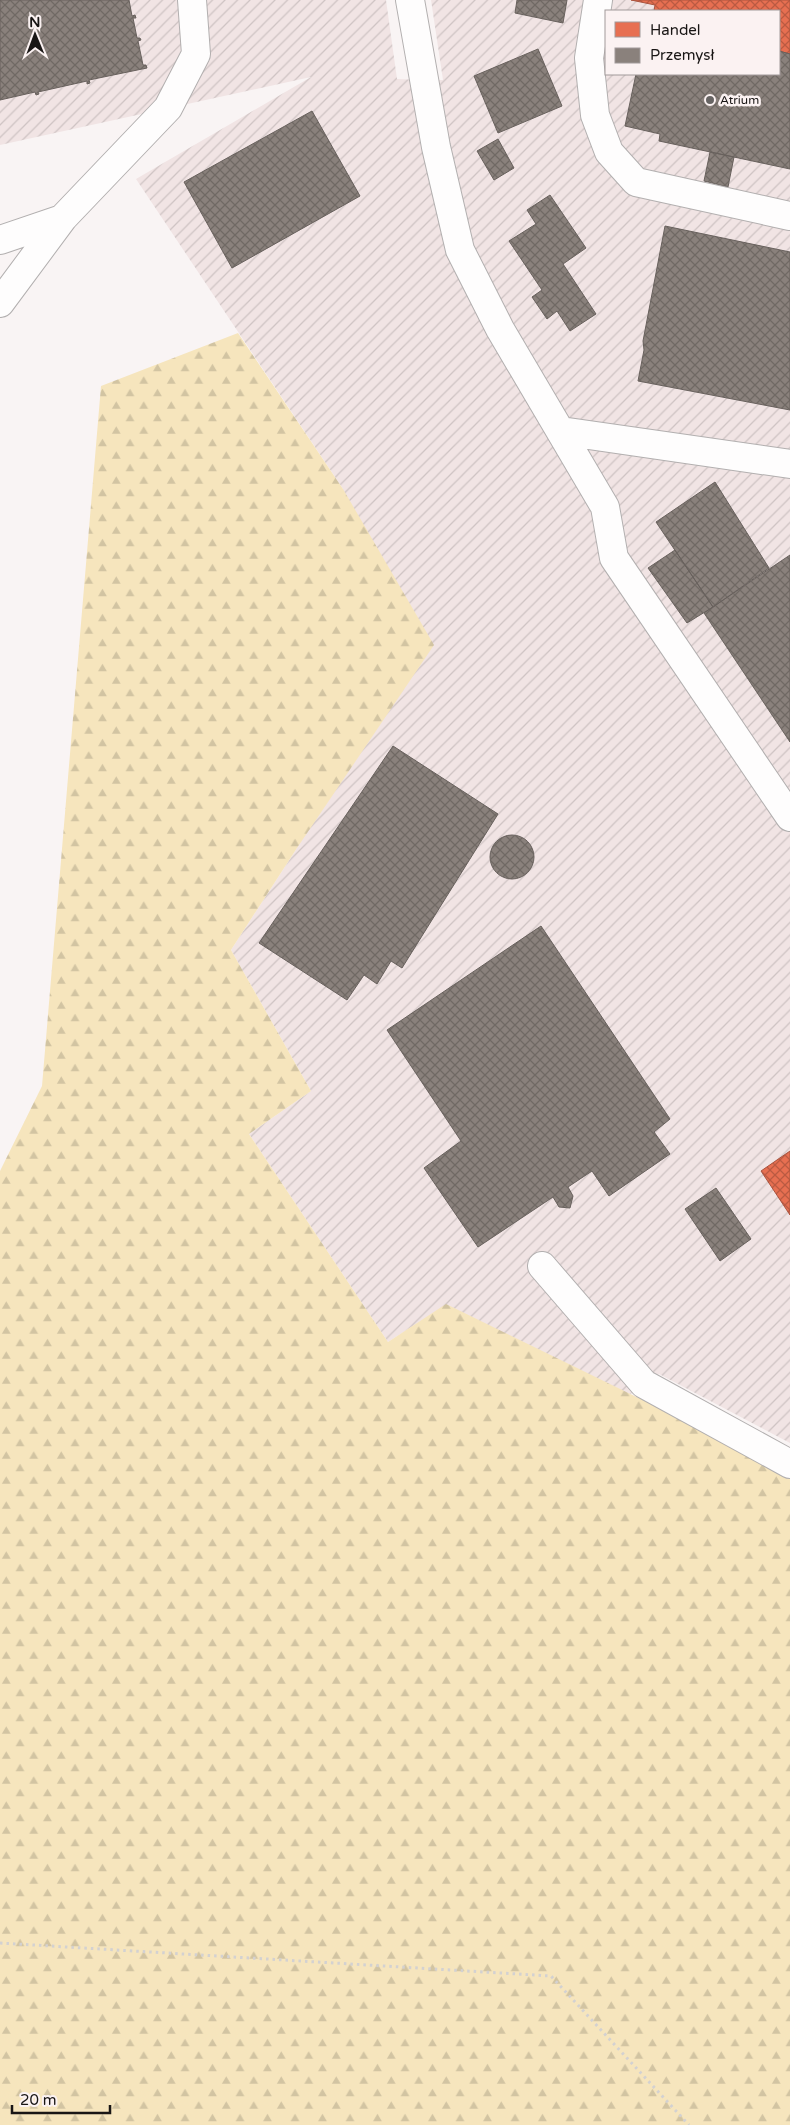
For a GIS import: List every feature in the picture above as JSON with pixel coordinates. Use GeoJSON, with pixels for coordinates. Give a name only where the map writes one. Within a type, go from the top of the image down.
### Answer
{"type":"FeatureCollection","features":[{"type":"Feature","properties":{"kind":"lane"},"geometry":{"type":"LineString","coordinates":[[0,303],[63,218],[168,108],[196,54],[192,0]]}},
{"type":"Feature","properties":{"kind":"lane"},"geometry":{"type":"LineString","coordinates":[[410,0],[436,148],[460,250],[500,329],[606,507],[614,558],[790,817]]}},
{"type":"Feature","properties":{"kind":"lane"},"geometry":{"type":"LineString","coordinates":[[598,0],[589,58],[595,115],[609,152],[636,182],[790,216]]}},
{"type":"Feature","properties":{"kind":"lane"},"geometry":{"type":"LineString","coordinates":[[0,240],[63,218]]}},
{"type":"Feature","properties":{"kind":"lane"},"geometry":{"type":"LineString","coordinates":[[561,431],[790,464]]}},
{"type":"Feature","properties":{"kind":"lane"},"geometry":{"type":"LineString","coordinates":[[542,1266],[644,1384],[790,1464]]}},
{"type":"Feature","properties":{"kind":"path"},"geometry":{"type":"LineString","coordinates":[[0,1943],[550,1976],[688,2125]]}},
{"type":"Feature","properties":{"kind":"shaded area"},"geometry":{"type":"Polygon","coordinates":[[[0,0],[386,0],[397,79],[443,80],[431,0],[790,0],[790,1443],[659,1374],[629,1395],[446,1305],[388,1342],[249,1134],[311,1091],[231,950],[297,848],[343,489],[136,179],[311,77],[0,145],[0,0]]]}},
{"type":"Feature","properties":{"kind":"green space"},"geometry":{"type":"Polygon","coordinates":[[[238,333],[343,489],[434,645],[297,848],[231,950],[311,1091],[249,1134],[388,1342],[446,1304],[790,1472],[790,2125],[0,2125],[0,1171],[42,1086],[101,386],[238,333]]]}},
{"type":"Feature","properties":{"kind":"building: Handel"},"geometry":{"type":"Polygon","coordinates":[[[631,0],[790,0],[790,54],[780,51],[780,10],[654,10],[655,5],[631,0]]]}},
{"type":"Feature","properties":{"kind":"building: Handel"},"geometry":{"type":"Polygon","coordinates":[[[790,1151],[790,1215],[761,1171],[790,1151]]]}},
{"type":"Feature","properties":{"kind":"building: Przemysł"},"geometry":{"type":"Polygon","coordinates":[[[0,0],[129,0],[132,16],[135,15],[136,18],[133,18],[137,38],[141,40],[138,41],[143,65],[146,65],[147,68],[89,80],[90,83],[87,84],[87,81],[38,92],[39,94],[36,95],[35,92],[0,100],[0,0]]]}},
{"type":"Feature","properties":{"kind":"building: Przemysł"},"geometry":{"type":"Polygon","coordinates":[[[517,0],[567,0],[563,23],[515,13],[517,0]]]}},
{"type":"Feature","properties":{"kind":"building: Przemysł"},"geometry":{"type":"Polygon","coordinates":[[[538,49],[562,106],[498,133],[474,76],[538,49]]]}},
{"type":"Feature","properties":{"kind":"building: Przemysł","name":"Atrium"},"geometry":{"type":"Polygon","coordinates":[[[780,51],[790,54],[790,169],[659,141],[660,134],[625,126],[636,75],[780,75],[780,51]]]}},
{"type":"Feature","properties":{"kind":"building: Przemysł"},"geometry":{"type":"Polygon","coordinates":[[[312,111],[360,196],[232,268],[184,182],[312,111]]]}},
{"type":"Feature","properties":{"kind":"building: Przemysł"},"geometry":{"type":"Polygon","coordinates":[[[498,139],[514,168],[494,180],[477,151],[498,139]]]}},
{"type":"Feature","properties":{"kind":"building: Przemysł"},"geometry":{"type":"Polygon","coordinates":[[[710,152],[734,157],[728,187],[704,181],[710,152]]]}},
{"type":"Feature","properties":{"kind":"building: Przemysł"},"geometry":{"type":"Polygon","coordinates":[[[550,195],[586,248],[563,264],[596,314],[570,331],[557,311],[547,319],[532,297],[542,290],[509,241],[536,224],[527,210],[550,195]]]}},
{"type":"Feature","properties":{"kind":"building: Przemysł"},"geometry":{"type":"Polygon","coordinates":[[[665,226],[790,252],[790,410],[638,381],[644,350],[643,341],[665,226]]]}},
{"type":"Feature","properties":{"kind":"building: Przemysł"},"geometry":{"type":"Polygon","coordinates":[[[715,482],[769,568],[713,607],[656,522],[715,482]]]}},
{"type":"Feature","properties":{"kind":"building: Przemysł"},"geometry":{"type":"Polygon","coordinates":[[[675,550],[713,607],[687,623],[648,568],[675,550]]]}},
{"type":"Feature","properties":{"kind":"building: Przemysł"},"geometry":{"type":"Polygon","coordinates":[[[790,555],[790,742],[704,613],[790,555]]]}},
{"type":"Feature","properties":{"kind":"building: Przemysł"},"geometry":{"type":"Polygon","coordinates":[[[393,746],[498,814],[402,968],[391,961],[377,984],[364,975],[347,1000],[259,943],[393,746]]]}},
{"type":"Feature","properties":{"kind":"building: Przemysł"},"geometry":{"type":"Polygon","coordinates":[[[516,835],[528,841],[533,848],[533,866],[528,873],[521,878],[508,879],[500,876],[493,869],[490,853],[493,845],[500,838],[516,835]]]}},
{"type":"Feature","properties":{"kind":"building: Przemysł"},"geometry":{"type":"Polygon","coordinates":[[[541,926],[670,1119],[654,1132],[670,1154],[609,1196],[592,1171],[568,1187],[573,1196],[570,1208],[559,1207],[553,1197],[478,1247],[424,1168],[461,1141],[387,1030],[541,926]]]}},
{"type":"Feature","properties":{"kind":"building: Przemysł"},"geometry":{"type":"Polygon","coordinates":[[[716,1188],[751,1239],[720,1261],[685,1209],[716,1188]]]}},
{"type":"Feature","properties":{"kind":"place","name":"Atrium"},"geometry":{"type":"Point","coordinates":[710,100]}}]}
